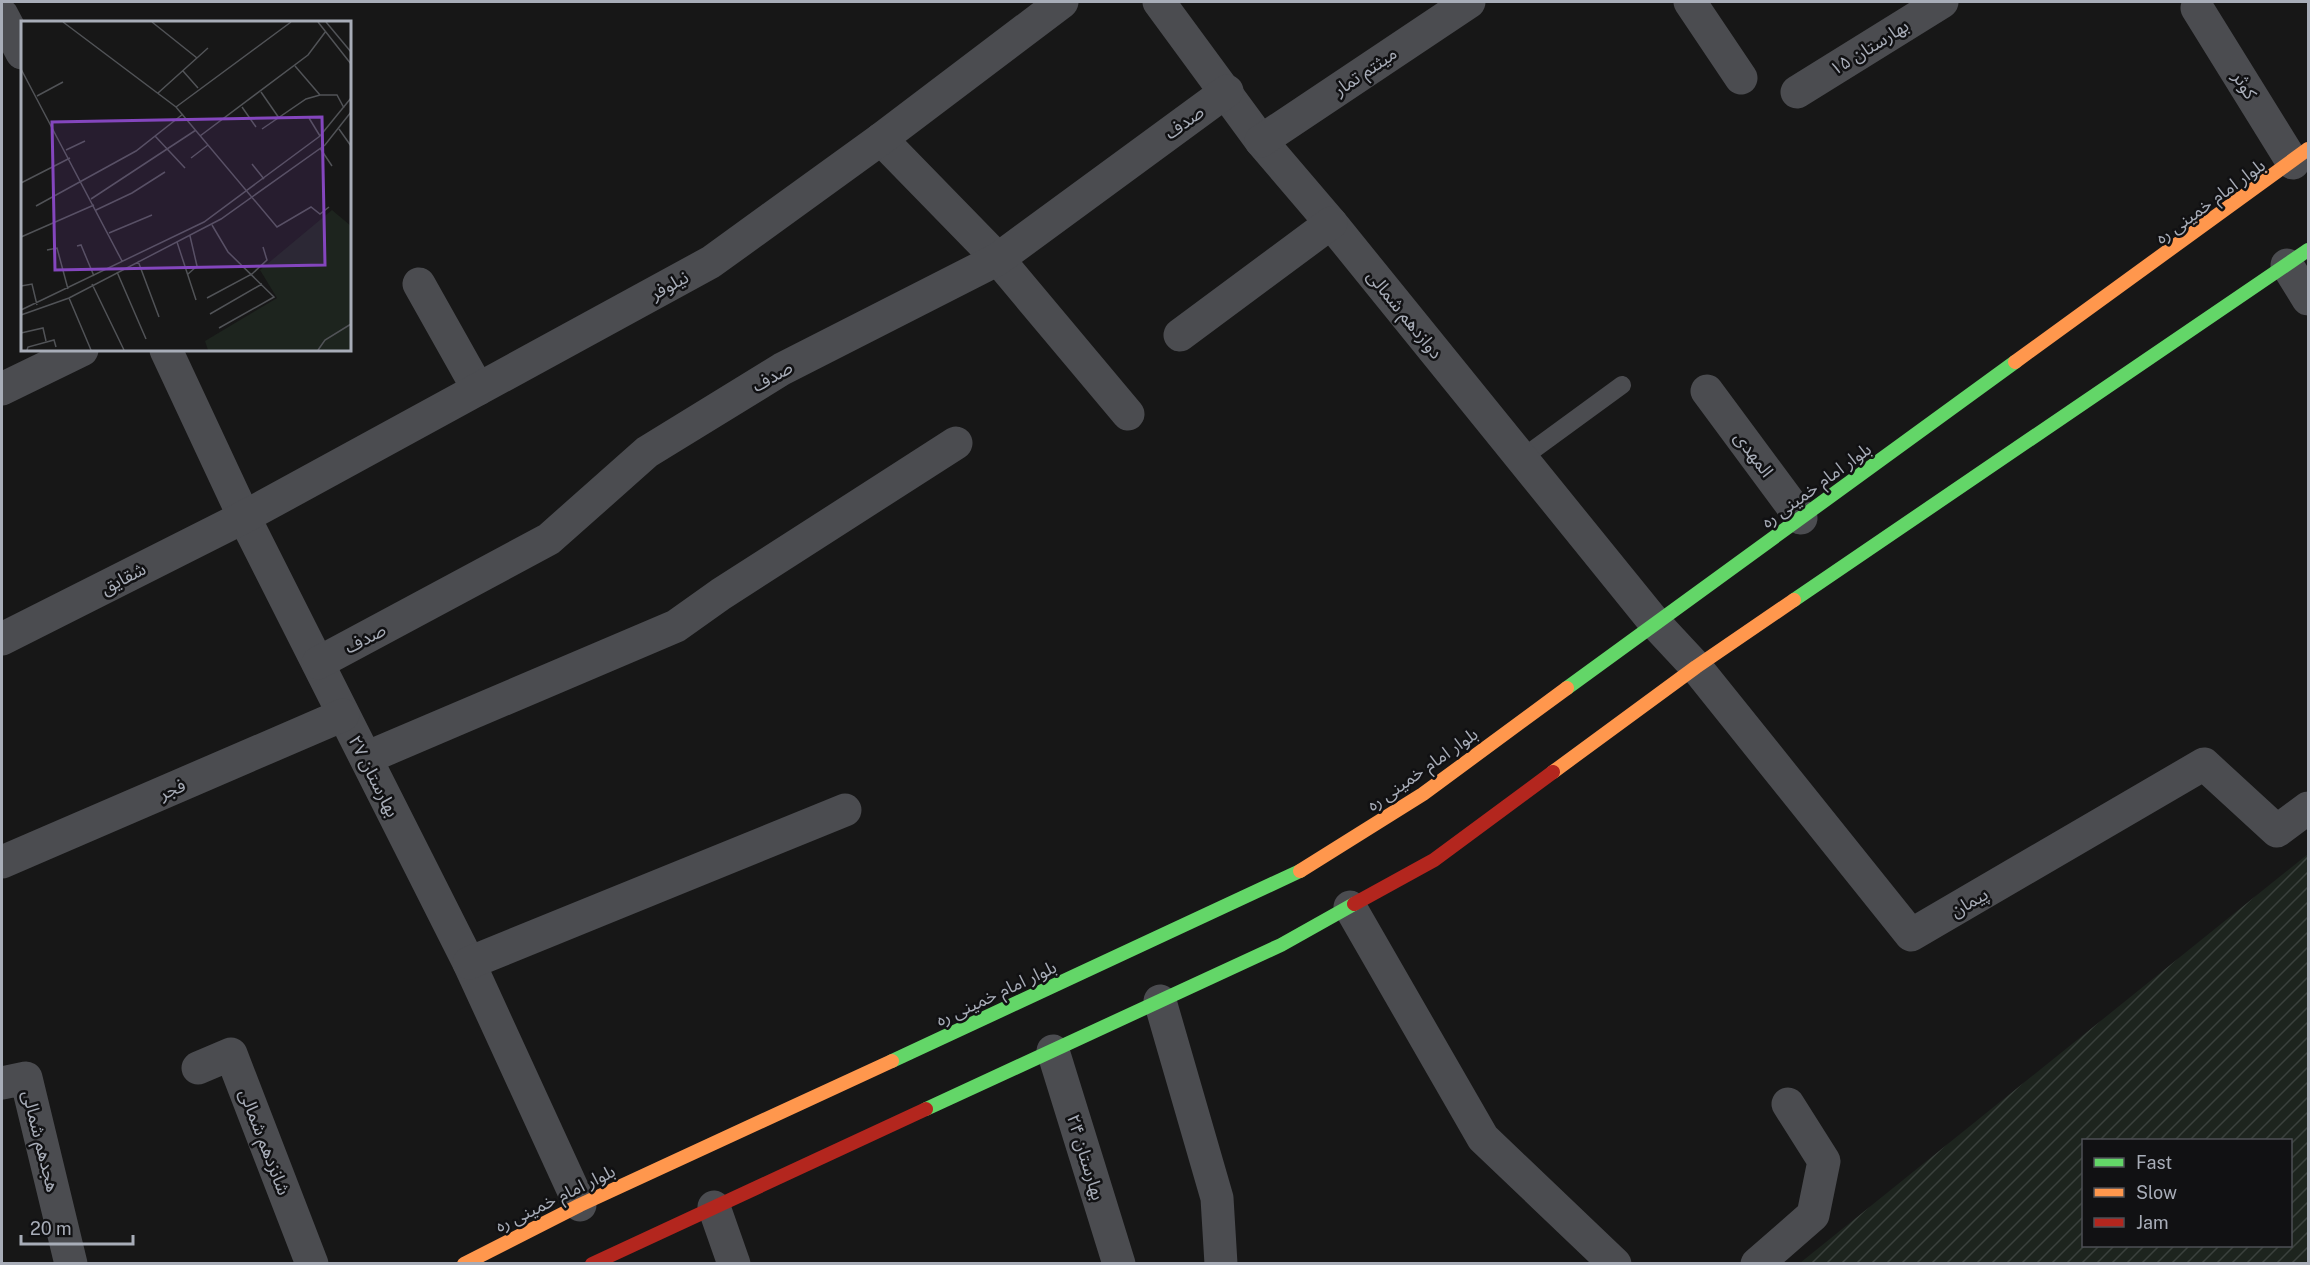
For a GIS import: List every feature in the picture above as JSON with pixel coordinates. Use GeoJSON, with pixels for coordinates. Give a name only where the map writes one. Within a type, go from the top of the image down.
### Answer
{"type":"FeatureCollection","features":[{"type":"Feature","properties":{"kind":"main road","name":"بلوار امام خمینی ره"},"geometry":{"type":"LineString","coordinates":[[464,1263],[580,1204],[1287,879],[1423,794],[1655,623],[2301,156]]}},
{"type":"Feature","properties":{"kind":"main road"},"geometry":{"type":"LineString","coordinates":[[592,1263],[1281,945],[1434,860],[1696,667],[2298,258]]}},
{"type":"Feature","properties":{"kind":"street","name":"نیلوفر"},"geometry":{"type":"LineString","coordinates":[[244,517],[711,262],[882,139],[1062,2]]}},
{"type":"Feature","properties":{"kind":"street","name":"دوازدهم شمالی"},"geometry":{"type":"LineString","coordinates":[[1159,2],[1262,141],[1331,222],[1655,623],[1696,667]]}},
{"type":"Feature","properties":{"kind":"street","name":"میثتم تمار"},"geometry":{"type":"LineString","coordinates":[[1262,141],[1469,2]]}},
{"type":"Feature","properties":{"kind":"street"},"geometry":{"type":"LineString","coordinates":[[1690,2],[1741,78]]}},
{"type":"Feature","properties":{"kind":"street","name":"بهارستان ۱۵"},"geometry":{"type":"LineString","coordinates":[[1797,92],[1940,2]]}},
{"type":"Feature","properties":{"kind":"street","name":"کوثر"},"geometry":{"type":"LineString","coordinates":[[2197,8],[2301,156]]}},
{"type":"Feature","properties":{"kind":"street"},"geometry":{"type":"LineString","coordinates":[[2,15],[21,51]]}},
{"type":"Feature","properties":{"kind":"street","name":"صدف"},"geometry":{"type":"LineString","coordinates":[[318,663],[549,539],[647,452],[782,369],[998,259],[1227,91]]}},
{"type":"Feature","properties":{"kind":"street"},"geometry":{"type":"LineString","coordinates":[[882,139],[998,259],[1128,414]]}},
{"type":"Feature","properties":{"kind":"street"},"geometry":{"type":"LineString","coordinates":[[1180,335],[1331,222]]}},
{"type":"Feature","properties":{"kind":"street"},"geometry":{"type":"LineString","coordinates":[[2298,258],[2308,299]]}},
{"type":"Feature","properties":{"kind":"street"},"geometry":{"type":"LineString","coordinates":[[419,284],[478,389]]}},
{"type":"Feature","properties":{"kind":"street"},"geometry":{"type":"LineString","coordinates":[[2,389],[80,351]]}},
{"type":"Feature","properties":{"kind":"street","name":"بهارستان ۲۷"},"geometry":{"type":"LineString","coordinates":[[166,351],[244,517],[469,963],[580,1204]]}},
{"type":"Feature","properties":{"kind":"street","name":"المهدی"},"geometry":{"type":"LineString","coordinates":[[1707,391],[1801,518]]}},
{"type":"Feature","properties":{"kind":"street"},"geometry":{"type":"LineString","coordinates":[[366,758],[676,626],[721,594],[956,443]]}},
{"type":"Feature","properties":{"kind":"street","name":"شقایق"},"geometry":{"type":"LineString","coordinates":[[2,639],[244,517]]}},
{"type":"Feature","properties":{"kind":"street","name":"پیمان"},"geometry":{"type":"LineString","coordinates":[[1696,667],[1911,935],[2204,764],[2277,831],[2308,808]]}},
{"type":"Feature","properties":{"kind":"street","name":"فجر"},"geometry":{"type":"LineString","coordinates":[[2,862],[343,715]]}},
{"type":"Feature","properties":{"kind":"street"},"geometry":{"type":"LineString","coordinates":[[469,963],[845,810]]}},
{"type":"Feature","properties":{"kind":"street"},"geometry":{"type":"LineString","coordinates":[[1350,907],[1483,1138],[1615,1263]]}},
{"type":"Feature","properties":{"kind":"street"},"geometry":{"type":"LineString","coordinates":[[1160,1001],[1217,1198],[1221,1263]]}},
{"type":"Feature","properties":{"kind":"street","name":"بهارستان ۲۴"},"geometry":{"type":"LineString","coordinates":[[1053,1051],[1119,1263]]}},
{"type":"Feature","properties":{"kind":"street","name":"شانزدهم شمالی"},"geometry":{"type":"LineString","coordinates":[[198,1068],[231,1054],[312,1263]]}},
{"type":"Feature","properties":{"kind":"street","name":"هجدهم شمالی"},"geometry":{"type":"LineString","coordinates":[[2,1083],[26,1078],[71,1263]]}},
{"type":"Feature","properties":{"kind":"street"},"geometry":{"type":"LineString","coordinates":[[1757,1263],[1814,1215],[1824,1161],[1788,1104]]}},
{"type":"Feature","properties":{"kind":"street"},"geometry":{"type":"LineString","coordinates":[[714,1207],[734,1263]]}},
{"type":"Feature","properties":{"kind":"lane"},"geometry":{"type":"LineString","coordinates":[[1522,458],[1622,385]]}},
{"type":"Feature","properties":{"kind":"shaded area"},"geometry":{"type":"Polygon","coordinates":[[[2308,854],[2308,1263],[1800,1263],[2308,854]]]}},
{"type":"Feature","properties":{"kind":"traffic: fast"},"geometry":{"type":"LineString","coordinates":[[1794,600],[2308,250]]}},
{"type":"Feature","properties":{"kind":"traffic: fast"},"geometry":{"type":"LineString","coordinates":[[1567,688],[2015,362]]}},
{"type":"Feature","properties":{"kind":"traffic: fast"},"geometry":{"type":"LineString","coordinates":[[892,1061],[1300,871]]}},
{"type":"Feature","properties":{"kind":"traffic: fast"},"geometry":{"type":"LineString","coordinates":[[926,1109],[1281,945],[1354,904]]}},
{"type":"Feature","properties":{"kind":"traffic: slow"},"geometry":{"type":"LineString","coordinates":[[2015,362],[2308,149]]}},
{"type":"Feature","properties":{"kind":"traffic: slow"},"geometry":{"type":"LineString","coordinates":[[1553,772],[1696,667],[1794,600]]}},
{"type":"Feature","properties":{"kind":"traffic: slow"},"geometry":{"type":"LineString","coordinates":[[1300,871],[1423,794],[1567,688]]}},
{"type":"Feature","properties":{"kind":"traffic: slow"},"geometry":{"type":"LineString","coordinates":[[464,1264],[580,1205],[892,1061]]}},
{"type":"Feature","properties":{"kind":"traffic: jam"},"geometry":{"type":"LineString","coordinates":[[1354,904],[1434,860],[1553,772]]}},
{"type":"Feature","properties":{"kind":"traffic: jam"},"geometry":{"type":"LineString","coordinates":[[592,1264],[926,1109]]}}]}
